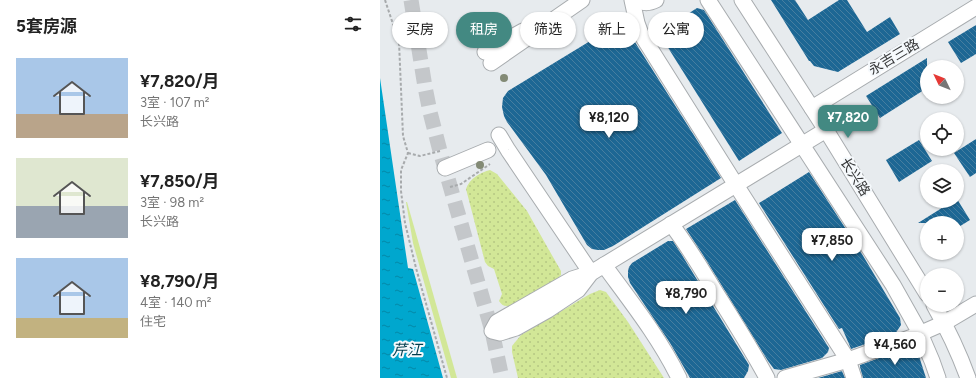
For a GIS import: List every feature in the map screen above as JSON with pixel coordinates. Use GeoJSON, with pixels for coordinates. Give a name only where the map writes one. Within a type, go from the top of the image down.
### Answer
{"type":"FeatureCollection","features":[{"type":"Feature","properties":{"kind":"street"},"geometry":{"type":"LineString","coordinates":[[578,0],[488,58],[582,0]]}},
{"type":"Feature","properties":{"kind":"street"},"geometry":{"type":"LineString","coordinates":[[632,0],[641,34],[848,360],[854,378]]}},
{"type":"Feature","properties":{"kind":"street"},"geometry":{"type":"LineString","coordinates":[[638,0],[646,3],[656,0]]}},
{"type":"Feature","properties":{"kind":"street"},"geometry":{"type":"LineString","coordinates":[[708,0],[893,285],[920,333],[938,378]]}},
{"type":"Feature","properties":{"kind":"street","name":"长兴路"},"geometry":{"type":"LineString","coordinates":[[742,0],[826,130],[920,283]]}},
{"type":"Feature","properties":{"kind":"street","name":"永吉三路"},"geometry":{"type":"LineString","coordinates":[[812,108],[976,7]]}},
{"type":"Feature","properties":{"kind":"street"},"geometry":{"type":"LineString","coordinates":[[597,269],[578,290],[548,310],[516,328],[500,333],[492,331],[497,322],[572,279],[597,269],[826,130]]}},
{"type":"Feature","properties":{"kind":"street"},"geometry":{"type":"LineString","coordinates":[[499,135],[508,150],[597,269],[646,323],[670,359],[679,378]]}},
{"type":"Feature","properties":{"kind":"street"},"geometry":{"type":"LineString","coordinates":[[445,168],[488,150]]}},
{"type":"Feature","properties":{"kind":"street"},"geometry":{"type":"LineString","coordinates":[[672,224],[701,267],[767,378]]}},
{"type":"Feature","properties":{"kind":"street"},"geometry":{"type":"LineString","coordinates":[[785,378],[848,360],[944,324],[976,304]]}},
{"type":"Feature","properties":{"kind":"street"},"geometry":{"type":"LineString","coordinates":[[938,312],[962,361],[968,378]]}},
{"type":"Feature","properties":{"kind":"path"},"geometry":{"type":"LineString","coordinates":[[385,0],[399,42],[403,136],[408,153],[401,170],[401,191],[406,223],[416,268],[447,378]]}},
{"type":"Feature","properties":{"kind":"path"},"geometry":{"type":"LineString","coordinates":[[450,187],[461,184],[508,150]]}},
{"type":"Feature","properties":{"kind":"path"},"geometry":{"type":"LineString","coordinates":[[408,153],[420,156],[440,151]]}},
{"type":"Feature","properties":{"kind":"green space"},"geometry":{"type":"Polygon","coordinates":[[[490,170],[497,174],[527,211],[561,271],[561,275],[557,279],[517,303],[507,306],[502,305],[499,301],[502,294],[494,269],[488,266],[485,262],[466,189],[476,176],[490,170]]]}},
{"type":"Feature","properties":{"kind":"green space"},"geometry":{"type":"Polygon","coordinates":[[[406,202],[457,378],[451,378],[413,243],[406,202]]]}},
{"type":"Feature","properties":{"kind":"green space"},"geometry":{"type":"Polygon","coordinates":[[[600,290],[606,292],[628,322],[664,378],[518,378],[512,346],[521,335],[590,294],[600,290]]]}},
{"type":"Feature","properties":{"kind":"water","name":"芹江"},"geometry":{"type":"Polygon","coordinates":[[[380,78],[408,268],[413,269],[443,378],[380,378],[380,78]]]}},
{"type":"Feature","properties":{"kind":"building"},"geometry":{"type":"Polygon","coordinates":[[[771,0],[795,0],[808,20],[839,0],[847,0],[867,32],[890,17],[900,34],[838,72],[814,66],[809,61],[771,0]]]}},
{"type":"Feature","properties":{"kind":"building"},"geometry":{"type":"Polygon","coordinates":[[[697,8],[704,10],[782,133],[739,161],[668,48],[704,48],[704,12],[691,12],[697,8]]]}},
{"type":"Feature","properties":{"kind":"building"},"geometry":{"type":"Polygon","coordinates":[[[976,25],[976,54],[964,61],[959,60],[948,42],[976,25]]]}},
{"type":"Feature","properties":{"kind":"building"},"geometry":{"type":"Polygon","coordinates":[[[584,45],[584,48],[639,48],[721,178],[613,246],[604,250],[592,249],[587,245],[546,175],[507,122],[502,107],[503,98],[508,91],[584,45]]]}},
{"type":"Feature","properties":{"kind":"building"},"geometry":{"type":"Polygon","coordinates":[[[920,62],[920,92],[880,118],[866,96],[920,62]]]}},
{"type":"Feature","properties":{"kind":"building"},"geometry":{"type":"Polygon","coordinates":[[[976,139],[976,173],[970,177],[964,168],[964,164],[961,164],[956,156],[964,156],[964,147],[976,139]]]}},
{"type":"Feature","properties":{"kind":"building"},"geometry":{"type":"Polygon","coordinates":[[[919,140],[920,156],[929,156],[932,161],[927,164],[920,164],[920,169],[899,182],[886,160],[919,140]]]}},
{"type":"Feature","properties":{"kind":"building"},"geometry":{"type":"Polygon","coordinates":[[[809,172],[862,254],[900,318],[901,325],[895,334],[851,349],[842,328],[839,329],[759,203],[809,172]]]}},
{"type":"Feature","properties":{"kind":"building"},"geometry":{"type":"Polygon","coordinates":[[[735,200],[829,348],[828,352],[822,358],[781,370],[774,369],[686,229],[735,200]]]}},
{"type":"Feature","properties":{"kind":"building"},"geometry":{"type":"Polygon","coordinates":[[[942,208],[963,208],[970,220],[964,224],[964,216],[929,216],[942,208]]]}},
{"type":"Feature","properties":{"kind":"building"},"geometry":{"type":"Polygon","coordinates":[[[668,241],[673,241],[749,365],[748,371],[744,378],[690,378],[670,343],[630,283],[628,271],[632,263],[668,241]]]}},
{"type":"Feature","properties":{"kind":"building"},"geometry":{"type":"Polygon","coordinates":[[[912,346],[918,353],[926,378],[863,378],[860,365],[912,346]]]}},
{"type":"Feature","properties":{"kind":"building"},"geometry":{"type":"Polygon","coordinates":[[[842,371],[845,378],[818,378],[842,371]]]}},
{"type":"Feature","properties":{"kind":"tunnel"},"geometry":{"type":"LineString","coordinates":[[411,0],[430,112],[492,331],[502,378]]}}]}
